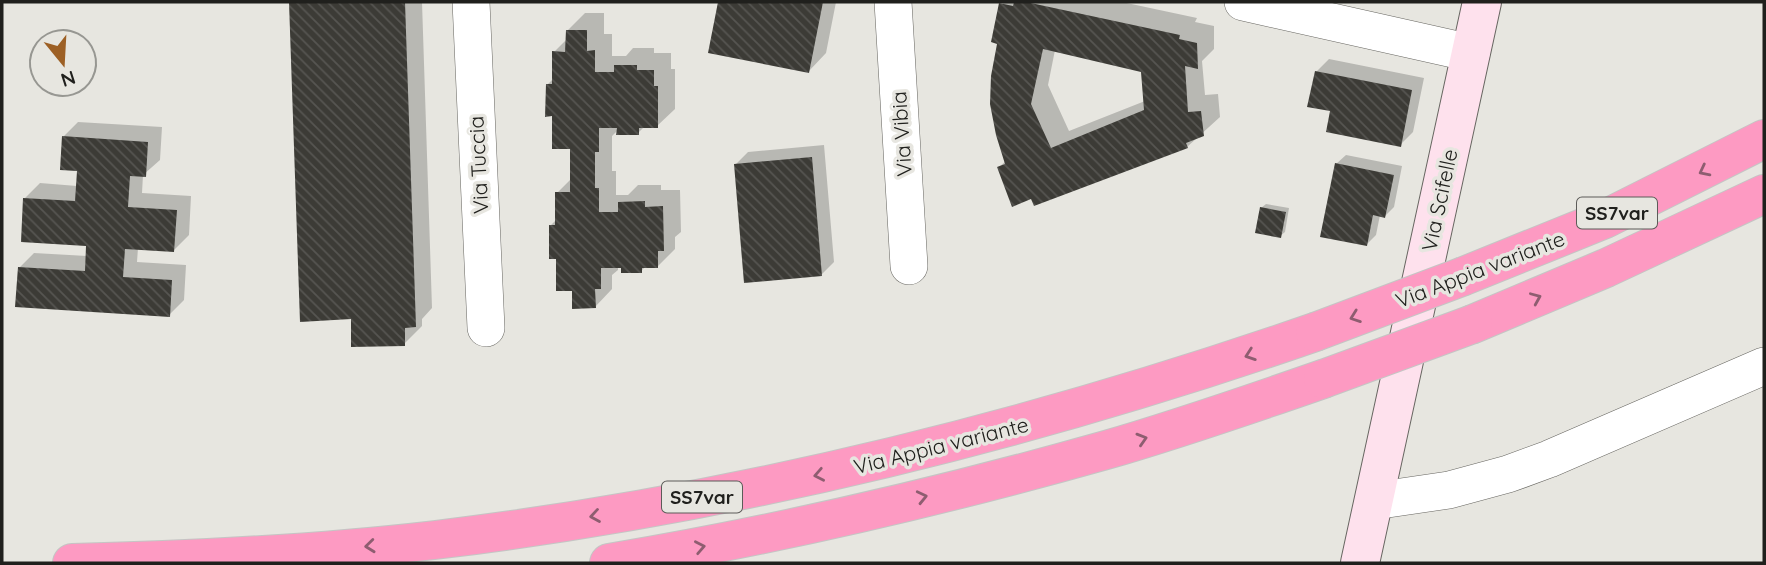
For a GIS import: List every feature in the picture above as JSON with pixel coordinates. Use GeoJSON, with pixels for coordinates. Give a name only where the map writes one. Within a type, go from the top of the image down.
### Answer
{"type":"FeatureCollection","features":[{"type":"Feature","properties":{"kind":"highway","name":"Via Appia variante"},"geometry":{"type":"LineString","coordinates":[[72,563],[283,554],[413,542],[629,511],[828,473],[992,433],[1157,385],[1315,332],[1464,276],[1605,219],[1764,139]]}},
{"type":"Feature","properties":{"kind":"highway","name":"SS7var"},"geometry":{"type":"LineString","coordinates":[[609,563],[730,541],[1045,466],[1158,434],[1323,379],[1473,324],[1606,268],[1764,194]]}},
{"type":"Feature","properties":{"kind":"street","name":"Via Tuccia"},"geometry":{"type":"LineString","coordinates":[[471,2],[485,328]]}},
{"type":"Feature","properties":{"kind":"street","name":"Via Vibia"},"geometry":{"type":"LineString","coordinates":[[892,2],[909,266]]}},
{"type":"Feature","properties":{"kind":"street"},"geometry":{"type":"LineString","coordinates":[[1243,2],[1471,53]]}},
{"type":"Feature","properties":{"kind":"street","name":"Via Scifelle"},"geometry":{"type":"LineString","coordinates":[[1360,563],[1482,2]]}},
{"type":"Feature","properties":{"kind":"street"},"geometry":{"type":"LineString","coordinates":[[1374,501],[1449,490],[1508,474],[1549,459],[1764,366]]}},
{"type":"Feature","properties":{"kind":"building"},"geometry":{"type":"Polygon","coordinates":[[[289,2],[405,2],[416,327],[405,328],[405,346],[351,347],[351,319],[300,322],[289,2]]]}},
{"type":"Feature","properties":{"kind":"building"},"geometry":{"type":"Polygon","coordinates":[[[718,2],[823,2],[809,73],[708,53],[718,2]]]}},
{"type":"Feature","properties":{"kind":"building"},"geometry":{"type":"Polygon","coordinates":[[[1014,2],[1026,2],[1180,35],[1179,39],[1197,43],[1198,69],[1185,66],[1188,112],[1201,111],[1204,136],[1186,143],[1188,148],[1034,206],[1031,199],[1012,207],[997,167],[1005,164],[990,104],[991,76],[997,44],[991,42],[999,3],[1013,6],[1014,2]],[[1043,49],[1031,104],[1051,148],[1144,110],[1141,72],[1043,49]]]}},
{"type":"Feature","properties":{"kind":"building"},"geometry":{"type":"Polygon","coordinates":[[[566,30],[587,30],[587,51],[595,50],[595,72],[614,72],[614,65],[637,65],[637,70],[654,70],[654,86],[658,86],[658,128],[639,128],[639,135],[616,135],[617,128],[599,128],[599,152],[595,152],[595,188],[599,188],[599,212],[618,212],[618,202],[645,201],[645,207],[663,206],[664,251],[658,251],[658,268],[642,268],[642,273],[621,273],[621,268],[601,268],[601,289],[595,289],[596,308],[572,309],[572,291],[556,291],[556,259],[549,259],[549,225],[555,225],[555,192],[570,192],[570,149],[552,149],[552,116],[545,117],[546,84],[552,84],[552,51],[565,52],[566,30]]]}},
{"type":"Feature","properties":{"kind":"building"},"geometry":{"type":"Polygon","coordinates":[[[1315,71],[1412,90],[1401,147],[1326,132],[1330,111],[1307,107],[1315,71]]]}},
{"type":"Feature","properties":{"kind":"building"},"geometry":{"type":"Polygon","coordinates":[[[62,136],[148,142],[146,177],[130,176],[128,207],[177,210],[174,252],[125,249],[123,277],[172,280],[170,317],[15,307],[18,267],[85,271],[86,246],[21,242],[23,198],[75,201],[77,171],[60,170],[62,136]]]}},
{"type":"Feature","properties":{"kind":"building"},"geometry":{"type":"Polygon","coordinates":[[[812,157],[822,276],[744,283],[734,164],[812,157]]]}},
{"type":"Feature","properties":{"kind":"building"},"geometry":{"type":"Polygon","coordinates":[[[1335,163],[1394,175],[1385,218],[1373,215],[1367,246],[1320,237],[1335,163]]]}},
{"type":"Feature","properties":{"kind":"building"},"geometry":{"type":"Polygon","coordinates":[[[1260,207],[1286,212],[1281,238],[1255,233],[1260,207]]]}}]}
